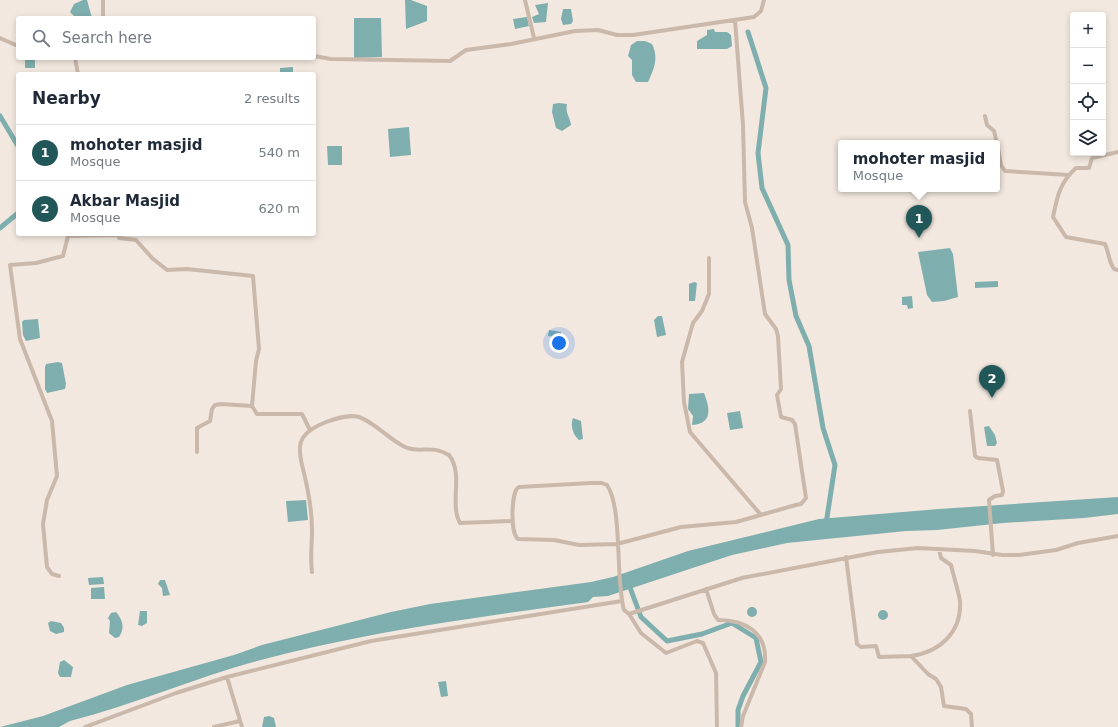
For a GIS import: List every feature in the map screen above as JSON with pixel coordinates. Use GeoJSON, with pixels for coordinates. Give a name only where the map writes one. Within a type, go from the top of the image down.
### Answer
{"type":"FeatureCollection","features":[{"type":"Feature","properties":{"kind":"street"},"geometry":{"type":"LineString","coordinates":[[103,0],[103,16]]}},
{"type":"Feature","properties":{"kind":"street"},"geometry":{"type":"LineString","coordinates":[[525,0],[534,38]]}},
{"type":"Feature","properties":{"kind":"street"},"geometry":{"type":"LineString","coordinates":[[316,56],[331,59],[450,61],[466,50],[511,44],[534,38],[588,30],[633,35],[754,17],[761,11],[764,0]]}},
{"type":"Feature","properties":{"kind":"street"},"geometry":{"type":"LineString","coordinates":[[735,20],[743,125],[745,202],[752,228],[765,314],[776,329],[778,336],[781,388],[777,395],[778,410],[782,418],[794,421],[806,498],[801,504],[736,522],[681,527],[617,544],[579,545],[554,540],[518,539],[514,536],[512,521],[515,491],[517,487],[602,483],[609,488],[612,499],[617,544],[620,594],[624,610],[631,613],[645,610],[748,576],[846,558],[906,549],[938,549],[994,555],[1019,555],[1050,551],[1078,543],[1118,536]]}},
{"type":"Feature","properties":{"kind":"street"},"geometry":{"type":"LineString","coordinates":[[0,38],[16,45]]}},
{"type":"Feature","properties":{"kind":"street"},"geometry":{"type":"LineString","coordinates":[[75,60],[78,72]]}},
{"type":"Feature","properties":{"kind":"street"},"geometry":{"type":"LineString","coordinates":[[985,116],[987,125],[994,131],[996,140]]}},
{"type":"Feature","properties":{"kind":"street"},"geometry":{"type":"LineString","coordinates":[[1118,152],[1092,158],[1088,168],[1076,168],[1068,175],[1059,188],[1053,217],[1058,227],[1066,237],[1105,244],[1108,249],[1108,262],[1114,269],[1118,270]]}},
{"type":"Feature","properties":{"kind":"street"},"geometry":{"type":"LineString","coordinates":[[1000,160],[1001,165],[1005,171],[1068,175]]}},
{"type":"Feature","properties":{"kind":"street"},"geometry":{"type":"LineString","coordinates":[[59,576],[52,574],[47,568],[43,524],[47,500],[57,476],[52,421],[20,339],[10,265],[36,263],[63,256],[68,236]]}},
{"type":"Feature","properties":{"kind":"street"},"geometry":{"type":"LineString","coordinates":[[118,236],[119,238],[136,240],[152,258],[167,270],[187,269],[253,276],[259,349],[256,361],[252,406],[256,414],[302,414],[310,430]]}},
{"type":"Feature","properties":{"kind":"street"},"geometry":{"type":"LineString","coordinates":[[709,258],[709,294],[702,311],[693,323],[682,362],[684,402],[688,426],[690,432],[760,515]]}},
{"type":"Feature","properties":{"kind":"street"},"geometry":{"type":"LineString","coordinates":[[196,452],[197,428],[210,421],[212,410],[215,405],[252,406]]}},
{"type":"Feature","properties":{"kind":"street"},"geometry":{"type":"LineString","coordinates":[[970,411],[976,458],[995,459],[998,462],[1003,493],[988,500],[994,555]]}},
{"type":"Feature","properties":{"kind":"street"},"geometry":{"type":"LineString","coordinates":[[312,572],[312,528],[309,492],[300,453],[300,444],[303,437],[310,430],[339,418],[360,418],[404,447],[415,449],[432,448],[444,452],[452,460],[455,468],[457,513],[460,523],[512,521]]}},
{"type":"Feature","properties":{"kind":"street"},"geometry":{"type":"LineString","coordinates":[[846,558],[857,644],[861,647],[876,646],[879,657],[911,656],[932,652],[952,635],[956,624],[960,602],[959,595],[951,565],[941,558],[938,549]]}},
{"type":"Feature","properties":{"kind":"street"},"geometry":{"type":"LineString","coordinates":[[706,589],[714,614],[718,620],[730,620],[752,628],[759,638],[766,654],[765,662],[742,716],[741,727]]}},
{"type":"Feature","properties":{"kind":"street"},"geometry":{"type":"LineString","coordinates":[[84,727],[176,693],[227,677],[395,636],[622,601]]}},
{"type":"Feature","properties":{"kind":"street"},"geometry":{"type":"LineString","coordinates":[[631,613],[641,632],[666,652],[697,641],[703,643],[716,673],[717,727]]}},
{"type":"Feature","properties":{"kind":"street"},"geometry":{"type":"LineString","coordinates":[[911,656],[928,674],[936,679],[941,687],[944,706],[966,709],[971,714],[972,727]]}},
{"type":"Feature","properties":{"kind":"street"},"geometry":{"type":"LineString","coordinates":[[227,677],[242,727]]}},
{"type":"Feature","properties":{"kind":"street"},"geometry":{"type":"LineString","coordinates":[[214,727],[240,720]]}},
{"type":"Feature","properties":{"kind":"water"},"geometry":{"type":"Polygon","coordinates":[[[87,0],[91,16],[74,16],[70,12],[74,4],[87,0]]]}},
{"type":"Feature","properties":{"kind":"water"},"geometry":{"type":"Polygon","coordinates":[[[405,0],[411,0],[427,6],[427,21],[406,29],[405,0]]]}},
{"type":"Feature","properties":{"kind":"water"},"geometry":{"type":"Polygon","coordinates":[[[548,3],[546,22],[534,23],[532,17],[539,14],[535,5],[548,3]]]}},
{"type":"Feature","properties":{"kind":"water"},"geometry":{"type":"Polygon","coordinates":[[[563,9],[571,9],[573,21],[571,24],[563,25],[561,19],[563,9]]]}},
{"type":"Feature","properties":{"kind":"water"},"geometry":{"type":"Polygon","coordinates":[[[527,17],[529,26],[515,29],[513,19],[527,17]]]}},
{"type":"Feature","properties":{"kind":"water"},"geometry":{"type":"Polygon","coordinates":[[[354,18],[381,18],[382,57],[354,58],[354,18]]]}},
{"type":"Feature","properties":{"kind":"water"},"geometry":{"type":"Polygon","coordinates":[[[714,29],[715,32],[727,32],[731,35],[732,46],[727,49],[697,49],[697,41],[707,35],[707,30],[714,29]]]}},
{"type":"Feature","properties":{"kind":"water"},"geometry":{"type":"Polygon","coordinates":[[[637,41],[645,41],[652,44],[654,49],[655,63],[648,82],[636,82],[632,75],[632,60],[628,56],[631,45],[637,41]]]}},
{"type":"Feature","properties":{"kind":"water"},"geometry":{"type":"Polygon","coordinates":[[[25,60],[35,60],[35,68],[25,68],[25,60]]]}},
{"type":"Feature","properties":{"kind":"water"},"geometry":{"type":"Polygon","coordinates":[[[293,67],[293,72],[280,72],[280,68],[293,67]]]}},
{"type":"Feature","properties":{"kind":"water"},"geometry":{"type":"Polygon","coordinates":[[[553,104],[567,104],[567,112],[571,125],[562,131],[556,128],[552,112],[553,104]]]}},
{"type":"Feature","properties":{"kind":"water"},"geometry":{"type":"Polygon","coordinates":[[[409,127],[411,155],[390,157],[388,129],[409,127]]]}},
{"type":"Feature","properties":{"kind":"water"},"geometry":{"type":"Polygon","coordinates":[[[327,146],[342,146],[342,165],[328,165],[327,146]]]}},
{"type":"Feature","properties":{"kind":"water"},"geometry":{"type":"Polygon","coordinates":[[[950,248],[953,254],[958,297],[944,301],[932,302],[927,295],[918,252],[950,248]]]}},
{"type":"Feature","properties":{"kind":"water"},"geometry":{"type":"Polygon","coordinates":[[[998,281],[998,287],[975,288],[975,282],[998,281]]]}},
{"type":"Feature","properties":{"kind":"water"},"geometry":{"type":"Polygon","coordinates":[[[694,282],[697,283],[695,301],[689,301],[689,284],[694,282]]]}},
{"type":"Feature","properties":{"kind":"water"},"geometry":{"type":"Polygon","coordinates":[[[912,296],[913,308],[908,309],[907,305],[902,305],[902,297],[912,296]]]}},
{"type":"Feature","properties":{"kind":"water"},"geometry":{"type":"Polygon","coordinates":[[[658,316],[662,316],[666,335],[657,337],[654,320],[658,316]]]}},
{"type":"Feature","properties":{"kind":"water"},"geometry":{"type":"Polygon","coordinates":[[[38,319],[40,338],[26,341],[23,335],[22,322],[24,320],[38,319]]]}},
{"type":"Feature","properties":{"kind":"water"},"geometry":{"type":"Polygon","coordinates":[[[549,330],[561,332],[560,338],[548,336],[549,330]]]}},
{"type":"Feature","properties":{"kind":"water"},"geometry":{"type":"Polygon","coordinates":[[[58,362],[62,363],[66,384],[65,389],[47,393],[45,389],[46,364],[58,362]]]}},
{"type":"Feature","properties":{"kind":"water"},"geometry":{"type":"Polygon","coordinates":[[[704,393],[708,404],[707,418],[704,422],[692,425],[693,416],[688,409],[689,394],[704,393]]]}},
{"type":"Feature","properties":{"kind":"water"},"geometry":{"type":"Polygon","coordinates":[[[740,411],[743,428],[730,430],[727,413],[740,411]]]}},
{"type":"Feature","properties":{"kind":"water"},"geometry":{"type":"Polygon","coordinates":[[[573,418],[581,421],[583,439],[579,440],[574,433],[572,427],[573,418]]]}},
{"type":"Feature","properties":{"kind":"water"},"geometry":{"type":"Polygon","coordinates":[[[989,426],[995,435],[997,443],[995,446],[987,446],[984,427],[989,426]]]}},
{"type":"Feature","properties":{"kind":"water"},"geometry":{"type":"Polygon","coordinates":[[[1118,497],[1118,514],[937,530],[906,531],[787,543],[732,555],[608,596],[593,597],[588,602],[421,626],[339,642],[257,661],[210,675],[94,715],[70,721],[59,727],[0,727],[43,716],[127,685],[234,655],[262,645],[391,612],[430,604],[591,582],[613,577],[688,551],[819,519],[1118,497]]]}},
{"type":"Feature","properties":{"kind":"water"},"geometry":{"type":"Polygon","coordinates":[[[306,500],[308,520],[288,522],[286,501],[306,500]]]}},
{"type":"Feature","properties":{"kind":"water"},"geometry":{"type":"Polygon","coordinates":[[[103,577],[104,584],[89,585],[88,578],[103,577]]]}},
{"type":"Feature","properties":{"kind":"water"},"geometry":{"type":"Polygon","coordinates":[[[160,580],[165,580],[170,595],[163,596],[162,588],[158,584],[160,580]]]}},
{"type":"Feature","properties":{"kind":"water"},"geometry":{"type":"Polygon","coordinates":[[[104,587],[105,599],[91,599],[91,588],[104,587]]]}},
{"type":"Feature","properties":{"kind":"water"},"geometry":{"type":"Polygon","coordinates":[[[752,607],[757,612],[752,617],[747,612],[752,607]]]}},
{"type":"Feature","properties":{"kind":"water"},"geometry":{"type":"Polygon","coordinates":[[[881,610],[885,610],[887,611],[887,619],[881,620],[878,617],[878,613],[881,610]]]}},
{"type":"Feature","properties":{"kind":"water"},"geometry":{"type":"Polygon","coordinates":[[[140,611],[147,611],[147,623],[142,626],[138,625],[140,611]]]}},
{"type":"Feature","properties":{"kind":"water"},"geometry":{"type":"Polygon","coordinates":[[[116,612],[122,621],[123,627],[119,637],[115,638],[109,633],[110,621],[108,618],[111,613],[116,612]]]}},
{"type":"Feature","properties":{"kind":"water"},"geometry":{"type":"Polygon","coordinates":[[[51,621],[61,623],[64,628],[64,632],[56,634],[50,631],[48,623],[51,621]]]}},
{"type":"Feature","properties":{"kind":"water"},"geometry":{"type":"Polygon","coordinates":[[[64,660],[73,667],[71,677],[60,677],[58,673],[60,662],[64,660]]]}},
{"type":"Feature","properties":{"kind":"water"},"geometry":{"type":"Polygon","coordinates":[[[446,681],[448,696],[441,697],[438,682],[446,681]]]}},
{"type":"Feature","properties":{"kind":"water"},"geometry":{"type":"Polygon","coordinates":[[[269,716],[274,718],[276,727],[262,727],[264,717],[269,716]]]}},
{"type":"Feature","properties":{"kind":"waterway"},"geometry":{"type":"LineString","coordinates":[[748,32],[766,88],[758,153],[762,188],[788,245],[789,280],[796,316],[809,346],[823,428],[835,465],[826,524]]}},
{"type":"Feature","properties":{"kind":"waterway"},"geometry":{"type":"LineString","coordinates":[[0,116],[16,143]]}},
{"type":"Feature","properties":{"kind":"waterway"},"geometry":{"type":"LineString","coordinates":[[0,228],[16,215]]}},
{"type":"Feature","properties":{"kind":"waterway"},"geometry":{"type":"LineString","coordinates":[[628,582],[641,617],[667,641],[702,634],[732,623],[756,638],[761,662],[743,696],[738,710],[738,727]]}},
{"type":"Feature","properties":{"kind":"place","name":"mohoter masjid"},"geometry":{"type":"Point","coordinates":[919,238]}},
{"type":"Feature","properties":{"kind":"place","name":"Akbar Masjid"},"geometry":{"type":"Point","coordinates":[992,398]}}]}
